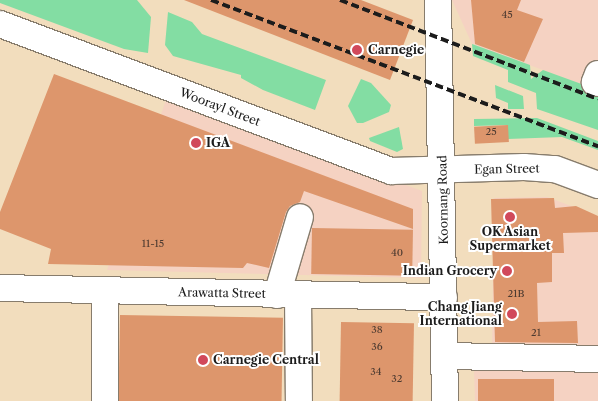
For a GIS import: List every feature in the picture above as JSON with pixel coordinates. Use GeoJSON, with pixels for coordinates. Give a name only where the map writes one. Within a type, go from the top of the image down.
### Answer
{"type":"FeatureCollection","features":[{"type":"Feature","properties":{"kind":"street","name":"Koornang Road"},"geometry":{"type":"LineString","coordinates":[[438,0],[443,171],[445,401]]}},
{"type":"Feature","properties":{"kind":"street","name":"Woorayl Street"},"geometry":{"type":"LineString","coordinates":[[0,24],[381,168],[399,172],[443,171]]}},
{"type":"Feature","properties":{"kind":"street"},"geometry":{"type":"LineString","coordinates":[[598,74],[595,82],[598,83]]}},
{"type":"Feature","properties":{"kind":"street","name":"Egan Street"},"geometry":{"type":"LineString","coordinates":[[443,171],[524,166],[554,169],[598,185]]}},
{"type":"Feature","properties":{"kind":"street"},"geometry":{"type":"LineString","coordinates":[[299,401],[287,295],[300,217]]}},
{"type":"Feature","properties":{"kind":"street","name":"Arawatta Street"},"geometry":{"type":"LineString","coordinates":[[0,288],[444,297]]}},
{"type":"Feature","properties":{"kind":"street"},"geometry":{"type":"LineString","coordinates":[[105,291],[105,401]]}},
{"type":"Feature","properties":{"kind":"street"},"geometry":{"type":"LineString","coordinates":[[444,356],[598,359]]}},
{"type":"Feature","properties":{"kind":"shaded area"},"geometry":{"type":"Polygon","coordinates":[[[452,0],[598,0],[598,90],[472,44],[452,0]]]}},
{"type":"Feature","properties":{"kind":"shaded area"},"geometry":{"type":"Polygon","coordinates":[[[167,97],[422,191],[421,278],[107,270],[167,97]]]}},
{"type":"Feature","properties":{"kind":"shaded area"},"geometry":{"type":"Polygon","coordinates":[[[547,197],[598,216],[598,401],[475,401],[474,369],[492,355],[494,198],[547,197]]]}},
{"type":"Feature","properties":{"kind":"green space"},"geometry":{"type":"Polygon","coordinates":[[[0,0],[137,0],[151,17],[148,53],[124,49],[0,3],[0,0]]]}},
{"type":"Feature","properties":{"kind":"green space"},"geometry":{"type":"Polygon","coordinates":[[[168,12],[192,22],[202,34],[326,80],[315,110],[263,90],[241,78],[241,75],[173,56],[165,45],[168,12]]]}},
{"type":"Feature","properties":{"kind":"green space"},"geometry":{"type":"Polygon","coordinates":[[[472,44],[530,65],[531,79],[543,70],[598,90],[598,130],[537,109],[536,93],[508,82],[508,70],[473,56],[472,44]]]}},
{"type":"Feature","properties":{"kind":"green space"},"geometry":{"type":"Polygon","coordinates":[[[361,79],[371,83],[391,105],[389,112],[363,123],[357,123],[348,106],[361,79]]]}},
{"type":"Feature","properties":{"kind":"green space"},"geometry":{"type":"Polygon","coordinates":[[[495,85],[523,96],[524,109],[508,109],[508,103],[496,98],[495,85]]]}},
{"type":"Feature","properties":{"kind":"green space"},"geometry":{"type":"Polygon","coordinates":[[[537,118],[598,141],[598,150],[562,137],[508,139],[508,125],[474,126],[474,119],[537,118]]]}},
{"type":"Feature","properties":{"kind":"green space"},"geometry":{"type":"Polygon","coordinates":[[[399,127],[403,149],[397,152],[370,141],[369,138],[399,127]]]}},
{"type":"Feature","properties":{"kind":"building","name":"Carnegie"},"geometry":{"type":"Polygon","coordinates":[[[184,0],[361,0],[413,20],[390,80],[184,0]]]}},
{"type":"Feature","properties":{"kind":"building"},"geometry":{"type":"Polygon","coordinates":[[[471,0],[521,0],[517,10],[543,19],[524,62],[475,44],[471,0]]]}},
{"type":"Feature","properties":{"kind":"building"},"geometry":{"type":"Polygon","coordinates":[[[54,74],[413,209],[413,229],[304,191],[300,202],[290,206],[286,212],[269,268],[247,263],[243,268],[48,264],[51,249],[0,229],[0,212],[54,74]]]}},
{"type":"Feature","properties":{"kind":"building"},"geometry":{"type":"Polygon","coordinates":[[[508,125],[509,142],[475,144],[474,127],[508,125]]]}},
{"type":"Feature","properties":{"kind":"building"},"geometry":{"type":"Polygon","coordinates":[[[554,198],[555,208],[576,206],[598,216],[598,232],[563,233],[564,253],[552,253],[552,282],[537,283],[538,322],[577,321],[578,343],[495,342],[491,199],[554,198]]]}},
{"type":"Feature","properties":{"kind":"building"},"geometry":{"type":"Polygon","coordinates":[[[312,228],[413,230],[412,276],[311,274],[312,228]]]}},
{"type":"Feature","properties":{"kind":"building","name":"Carnegie Central"},"geometry":{"type":"Polygon","coordinates":[[[120,315],[283,318],[282,401],[118,401],[120,315]]]}},
{"type":"Feature","properties":{"kind":"building"},"geometry":{"type":"Polygon","coordinates":[[[341,322],[414,323],[413,401],[340,401],[341,322]]]}},
{"type":"Feature","properties":{"kind":"building"},"geometry":{"type":"Polygon","coordinates":[[[478,379],[554,379],[554,401],[478,401],[478,379]]]}},
{"type":"Feature","properties":{"kind":"railway"},"geometry":{"type":"LineString","coordinates":[[211,0],[598,146]]}},
{"type":"Feature","properties":{"kind":"railway"},"geometry":{"type":"LineString","coordinates":[[340,0],[598,99]]}},
{"type":"Feature","properties":{"kind":"place","name":"Carnegie"},"geometry":{"type":"Point","coordinates":[357,50]}},
{"type":"Feature","properties":{"kind":"place","name":"IGA"},"geometry":{"type":"Point","coordinates":[196,143]}},
{"type":"Feature","properties":{"kind":"place","name":"OK Asian Supermarket"},"geometry":{"type":"Point","coordinates":[510,217]}},
{"type":"Feature","properties":{"kind":"place","name":"Indian Grocery"},"geometry":{"type":"Point","coordinates":[507,271]}},
{"type":"Feature","properties":{"kind":"place","name":"Chang Jiang International"},"geometry":{"type":"Point","coordinates":[512,314]}},
{"type":"Feature","properties":{"kind":"place","name":"Carnegie Central"},"geometry":{"type":"Point","coordinates":[203,360]}}]}
